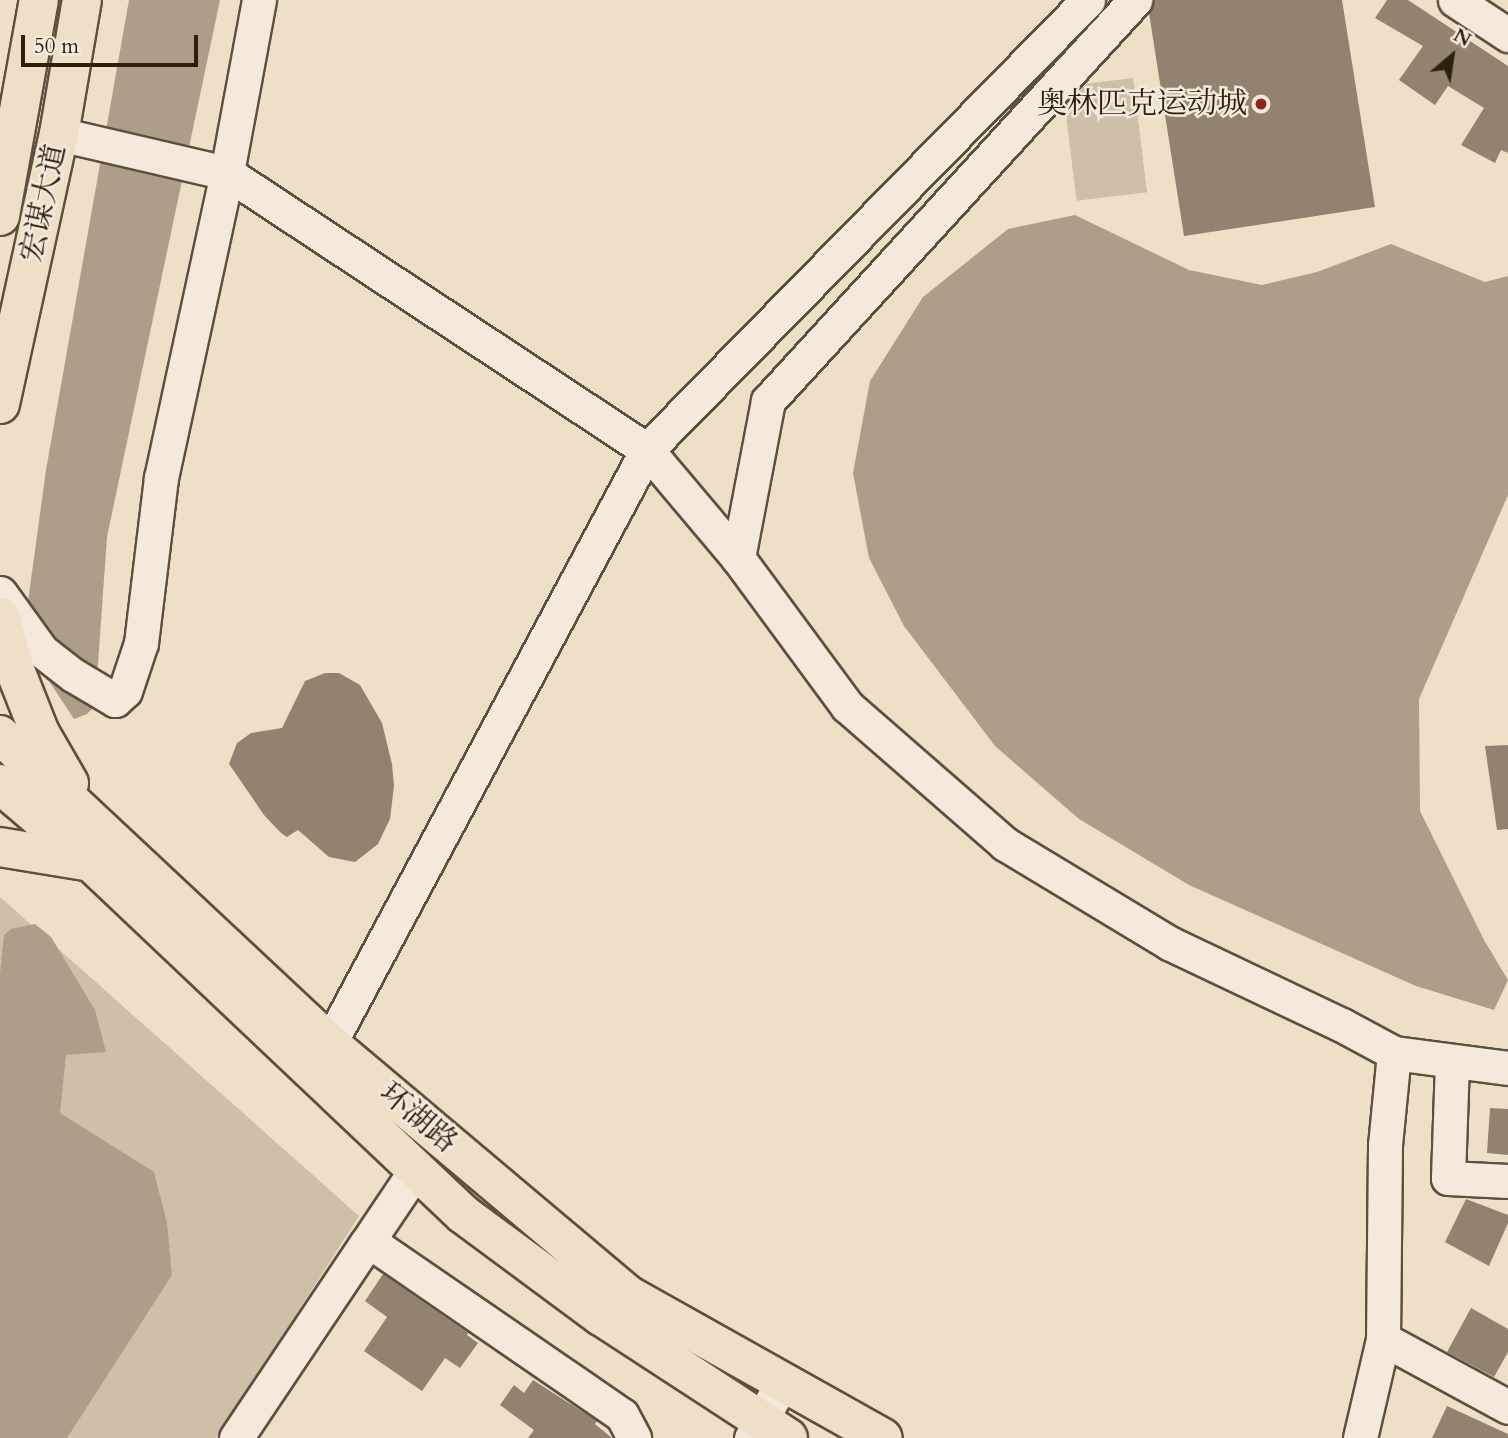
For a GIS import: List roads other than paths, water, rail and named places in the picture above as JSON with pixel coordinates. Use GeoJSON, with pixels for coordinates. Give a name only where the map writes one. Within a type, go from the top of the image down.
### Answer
{"type":"FeatureCollection","features":[{"type":"Feature","properties":{"kind":"main road","name":"宏谋大道"},"geometry":{"type":"LineString","coordinates":[[0,216],[39,0]]}},
{"type":"Feature","properties":{"kind":"main road","name":"宏谋大道"},"geometry":{"type":"LineString","coordinates":[[0,404],[60,134],[82,0]]}},
{"type":"Feature","properties":{"kind":"main road"},"geometry":{"type":"LineString","coordinates":[[0,617],[15,670],[40,733],[92,821]]}},
{"type":"Feature","properties":{"kind":"main road","name":"环湖路"},"geometry":{"type":"LineString","coordinates":[[0,735],[92,821],[322,1058],[415,1171],[463,1214],[600,1316],[767,1433]]}},
{"type":"Feature","properties":{"kind":"main road","name":"环湖路"},"geometry":{"type":"LineString","coordinates":[[0,784],[322,1058],[628,1295],[883,1438]]}},
{"type":"Feature","properties":{"kind":"main road"},"geometry":{"type":"LineString","coordinates":[[0,848],[91,862]]}},
{"type":"Feature","properties":{"kind":"street"},"geometry":{"type":"LineString","coordinates":[[0,593],[42,650],[73,675],[116,700],[125,691],[141,643],[161,478],[227,173],[259,0]]}},
{"type":"Feature","properties":{"kind":"street"},"geometry":{"type":"LineString","coordinates":[[322,1058],[647,450],[1088,0]]}},
{"type":"Feature","properties":{"kind":"street"},"geometry":{"type":"LineString","coordinates":[[738,558],[768,401],[1135,0]]}},
{"type":"Feature","properties":{"kind":"street"},"geometry":{"type":"LineString","coordinates":[[1455,0],[1508,35]]}},
{"type":"Feature","properties":{"kind":"street"},"geometry":{"type":"LineString","coordinates":[[60,134],[227,173],[647,450],[738,558],[847,706],[1005,844],[1170,943],[1342,1025],[1394,1053],[1508,1068]]}},
{"type":"Feature","properties":{"kind":"street"},"geometry":{"type":"LineString","coordinates":[[1360,1438],[1383,1339],[1385,1145],[1394,1053]]}},
{"type":"Feature","properties":{"kind":"street"},"geometry":{"type":"LineString","coordinates":[[1452,1062],[1448,1178],[1508,1181]]}},
{"type":"Feature","properties":{"kind":"street"},"geometry":{"type":"LineString","coordinates":[[236,1438],[415,1171]]}},
{"type":"Feature","properties":{"kind":"street"},"geometry":{"type":"LineString","coordinates":[[366,1244],[376,1246],[622,1415],[634,1438]]}},
{"type":"Feature","properties":{"kind":"street"},"geometry":{"type":"LineString","coordinates":[[1383,1339],[1508,1407]]}},
{"type":"Feature","properties":{"kind":"street"},"geometry":{"type":"LineString","coordinates":[[767,1433],[783,1381]]}},
{"type":"Feature","properties":{"kind":"place","name":"奥林匹克运动城"},"geometry":{"type":"Point","coordinates":[1261,104]}}]}
